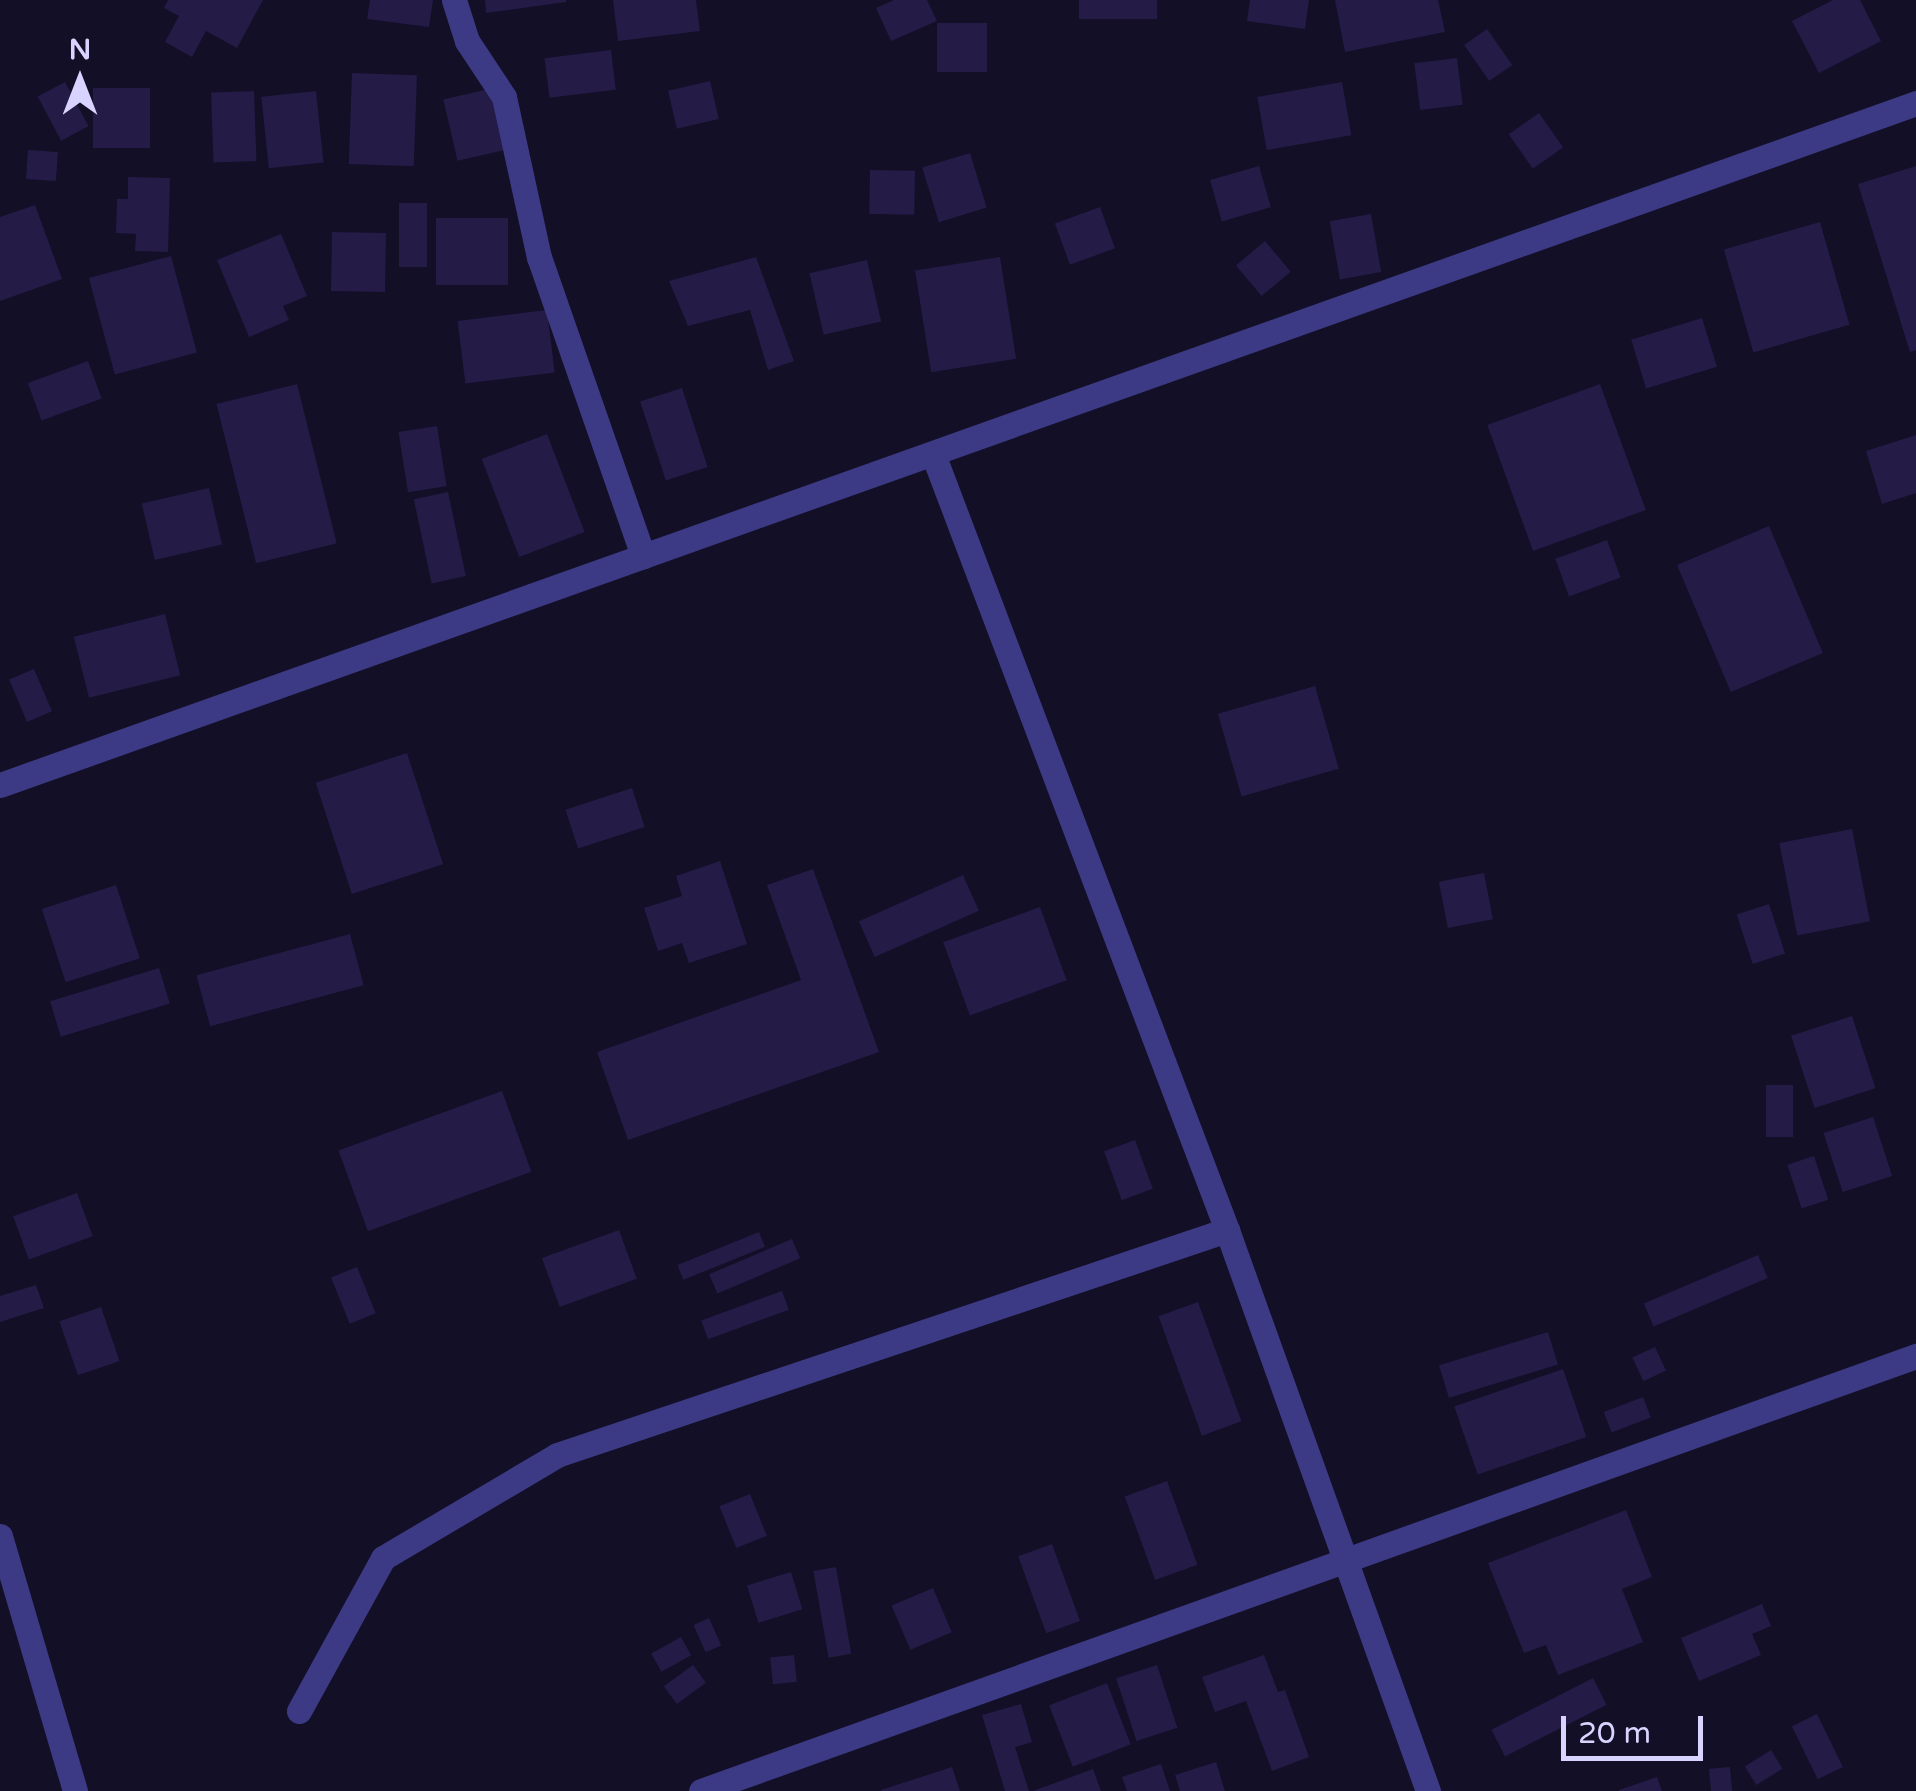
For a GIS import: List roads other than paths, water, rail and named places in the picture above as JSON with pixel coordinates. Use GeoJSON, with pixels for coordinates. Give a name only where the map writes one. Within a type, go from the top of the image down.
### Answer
{"type":"FeatureCollection","features":[{"type":"Feature","properties":{"kind":"street"},"geometry":{"type":"LineString","coordinates":[[454,0],[467,40],[504,97],[539,256],[642,556]]}},
{"type":"Feature","properties":{"kind":"street"},"geometry":{"type":"LineString","coordinates":[[0,785],[1916,104]]}},
{"type":"Feature","properties":{"kind":"street"},"geometry":{"type":"LineString","coordinates":[[933,454],[1228,1230],[1342,1560],[1428,1791]]}},
{"type":"Feature","properties":{"kind":"street"},"geometry":{"type":"LineString","coordinates":[[299,1711],[383,1558],[557,1456],[1228,1230]]}},
{"type":"Feature","properties":{"kind":"street"},"geometry":{"type":"LineString","coordinates":[[701,1791],[1916,1356]]}},
{"type":"Feature","properties":{"kind":"street"},"geometry":{"type":"LineString","coordinates":[[0,1536],[74,1791]]}}]}
